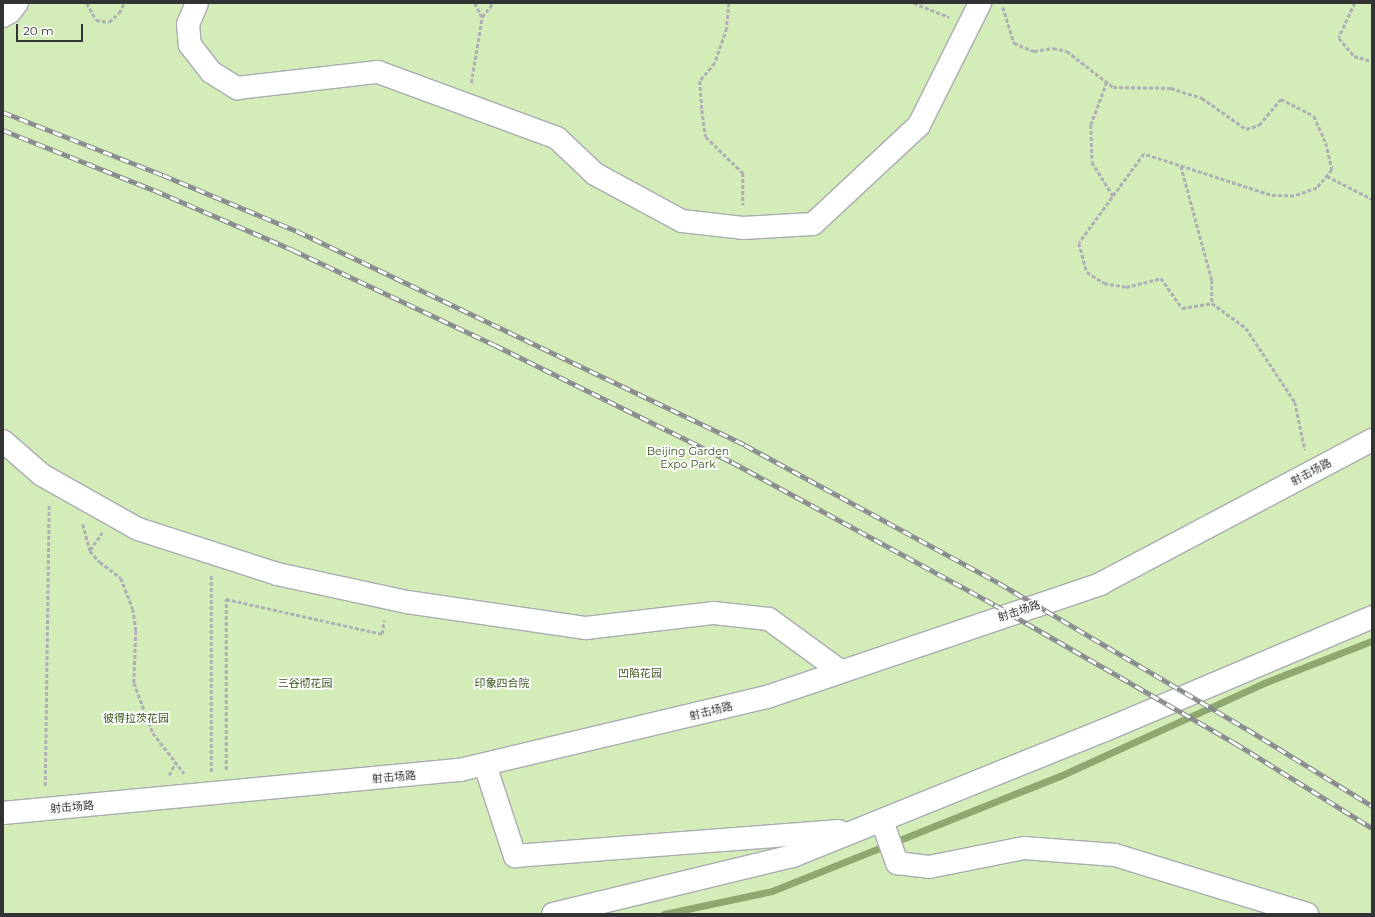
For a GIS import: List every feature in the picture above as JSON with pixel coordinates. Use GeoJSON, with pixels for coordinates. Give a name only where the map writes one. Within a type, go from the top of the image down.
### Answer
{"type":"FeatureCollection","features":[{"type":"Feature","properties":{"kind":"street"},"geometry":{"type":"LineString","coordinates":[[3,16],[10,12],[17,3]]}},
{"type":"Feature","properties":{"kind":"street"},"geometry":{"type":"LineString","coordinates":[[198,3],[188,24],[190,45],[211,72],[237,88],[378,72],[557,138],[595,174],[682,222],[743,228],[813,224],[919,125],[980,3]]}},
{"type":"Feature","properties":{"kind":"street","name":"射击场路"},"geometry":{"type":"LineString","coordinates":[[3,813],[460,770],[767,697],[1100,584],[1372,440]]}},
{"type":"Feature","properties":{"kind":"street"},"geometry":{"type":"LineString","coordinates":[[3,441],[42,475],[138,529],[277,574],[407,602],[586,628],[714,614],[769,618],[840,671]]}},
{"type":"Feature","properties":{"kind":"street"},"geometry":{"type":"LineString","coordinates":[[553,914],[793,856],[1112,727],[1372,617]]}},
{"type":"Feature","properties":{"kind":"street"},"geometry":{"type":"LineString","coordinates":[[485,765],[515,856],[862,829]]}},
{"type":"Feature","properties":{"kind":"street"},"geometry":{"type":"LineString","coordinates":[[882,821],[897,862],[929,867],[1024,848],[1115,855],[1308,914]]}},
{"type":"Feature","properties":{"kind":"path"},"geometry":{"type":"LineString","coordinates":[[87,3],[96,20],[109,22],[119,13],[124,3]]}},
{"type":"Feature","properties":{"kind":"path"},"geometry":{"type":"LineString","coordinates":[[475,3],[482,17]]}},
{"type":"Feature","properties":{"kind":"path"},"geometry":{"type":"LineString","coordinates":[[467,105],[482,17],[493,3]]}},
{"type":"Feature","properties":{"kind":"path"},"geometry":{"type":"LineString","coordinates":[[729,3],[727,28],[715,63],[700,81],[706,137],[743,173],[743,228]]}},
{"type":"Feature","properties":{"kind":"path"},"geometry":{"type":"LineString","coordinates":[[914,3],[968,26]]}},
{"type":"Feature","properties":{"kind":"path"},"geometry":{"type":"LineString","coordinates":[[1001,3],[1014,43],[1034,51],[1053,48],[1067,51],[1113,87],[1171,88],[1202,98],[1246,129],[1259,125],[1281,99],[1314,116],[1326,142],[1332,170],[1317,188],[1294,196],[1270,195],[1144,154],[1079,243],[1087,272],[1104,283],[1126,287],[1161,278],[1182,308],[1212,303],[1246,328],[1294,402],[1310,473]]}},
{"type":"Feature","properties":{"kind":"path"},"geometry":{"type":"LineString","coordinates":[[1355,3],[1339,38],[1354,56],[1372,61]]}},
{"type":"Feature","properties":{"kind":"path"},"geometry":{"type":"LineString","coordinates":[[1107,82],[1091,125],[1092,162],[1113,196]]}},
{"type":"Feature","properties":{"kind":"path"},"geometry":{"type":"LineString","coordinates":[[1181,166],[1212,280],[1212,303]]}},
{"type":"Feature","properties":{"kind":"path"},"geometry":{"type":"LineString","coordinates":[[1327,176],[1372,199]]}},
{"type":"Feature","properties":{"kind":"path"},"geometry":{"type":"LineString","coordinates":[[45,809],[50,479]]}},
{"type":"Feature","properties":{"kind":"path"},"geometry":{"type":"LineString","coordinates":[[77,494],[90,551],[100,562],[120,578],[133,609],[136,632],[134,683],[144,712],[153,733],[206,795]]}},
{"type":"Feature","properties":{"kind":"path"},"geometry":{"type":"LineString","coordinates":[[206,795],[212,553]]}},
{"type":"Feature","properties":{"kind":"path"},"geometry":{"type":"LineString","coordinates":[[226,773],[226,599],[382,634],[387,597]]}},
{"type":"Feature","properties":{"kind":"green space","name":"Beijing Garden Expo Park"},"geometry":{"type":"Polygon","coordinates":[[[3,3],[1372,3],[1372,914],[3,914],[3,3]]]}},
{"type":"Feature","properties":{"kind":"waterway"},"geometry":{"type":"LineString","coordinates":[[664,914],[772,891],[1060,776],[1264,683],[1372,641]]}},
{"type":"Feature","properties":{"kind":"railway"},"geometry":{"type":"LineString","coordinates":[[3,112],[163,175],[297,231],[745,445],[999,583],[1247,729],[1372,806]]}},
{"type":"Feature","properties":{"kind":"railway"},"geometry":{"type":"LineString","coordinates":[[3,130],[154,190],[293,250],[495,345],[732,462],[995,605],[1235,743],[1372,828]]}},
{"type":"Feature","properties":{"kind":"park label","name":"凹陷花园"},"geometry":{"type":"Point","coordinates":[640,673]}},
{"type":"Feature","properties":{"kind":"park label","name":"三谷彻花园"},"geometry":{"type":"Point","coordinates":[305,683]}},
{"type":"Feature","properties":{"kind":"park label","name":"印象四合院"},"geometry":{"type":"Point","coordinates":[502,683]}},
{"type":"Feature","properties":{"kind":"park label","name":"彼得拉茨花园"},"geometry":{"type":"Point","coordinates":[136,718]}}]}
